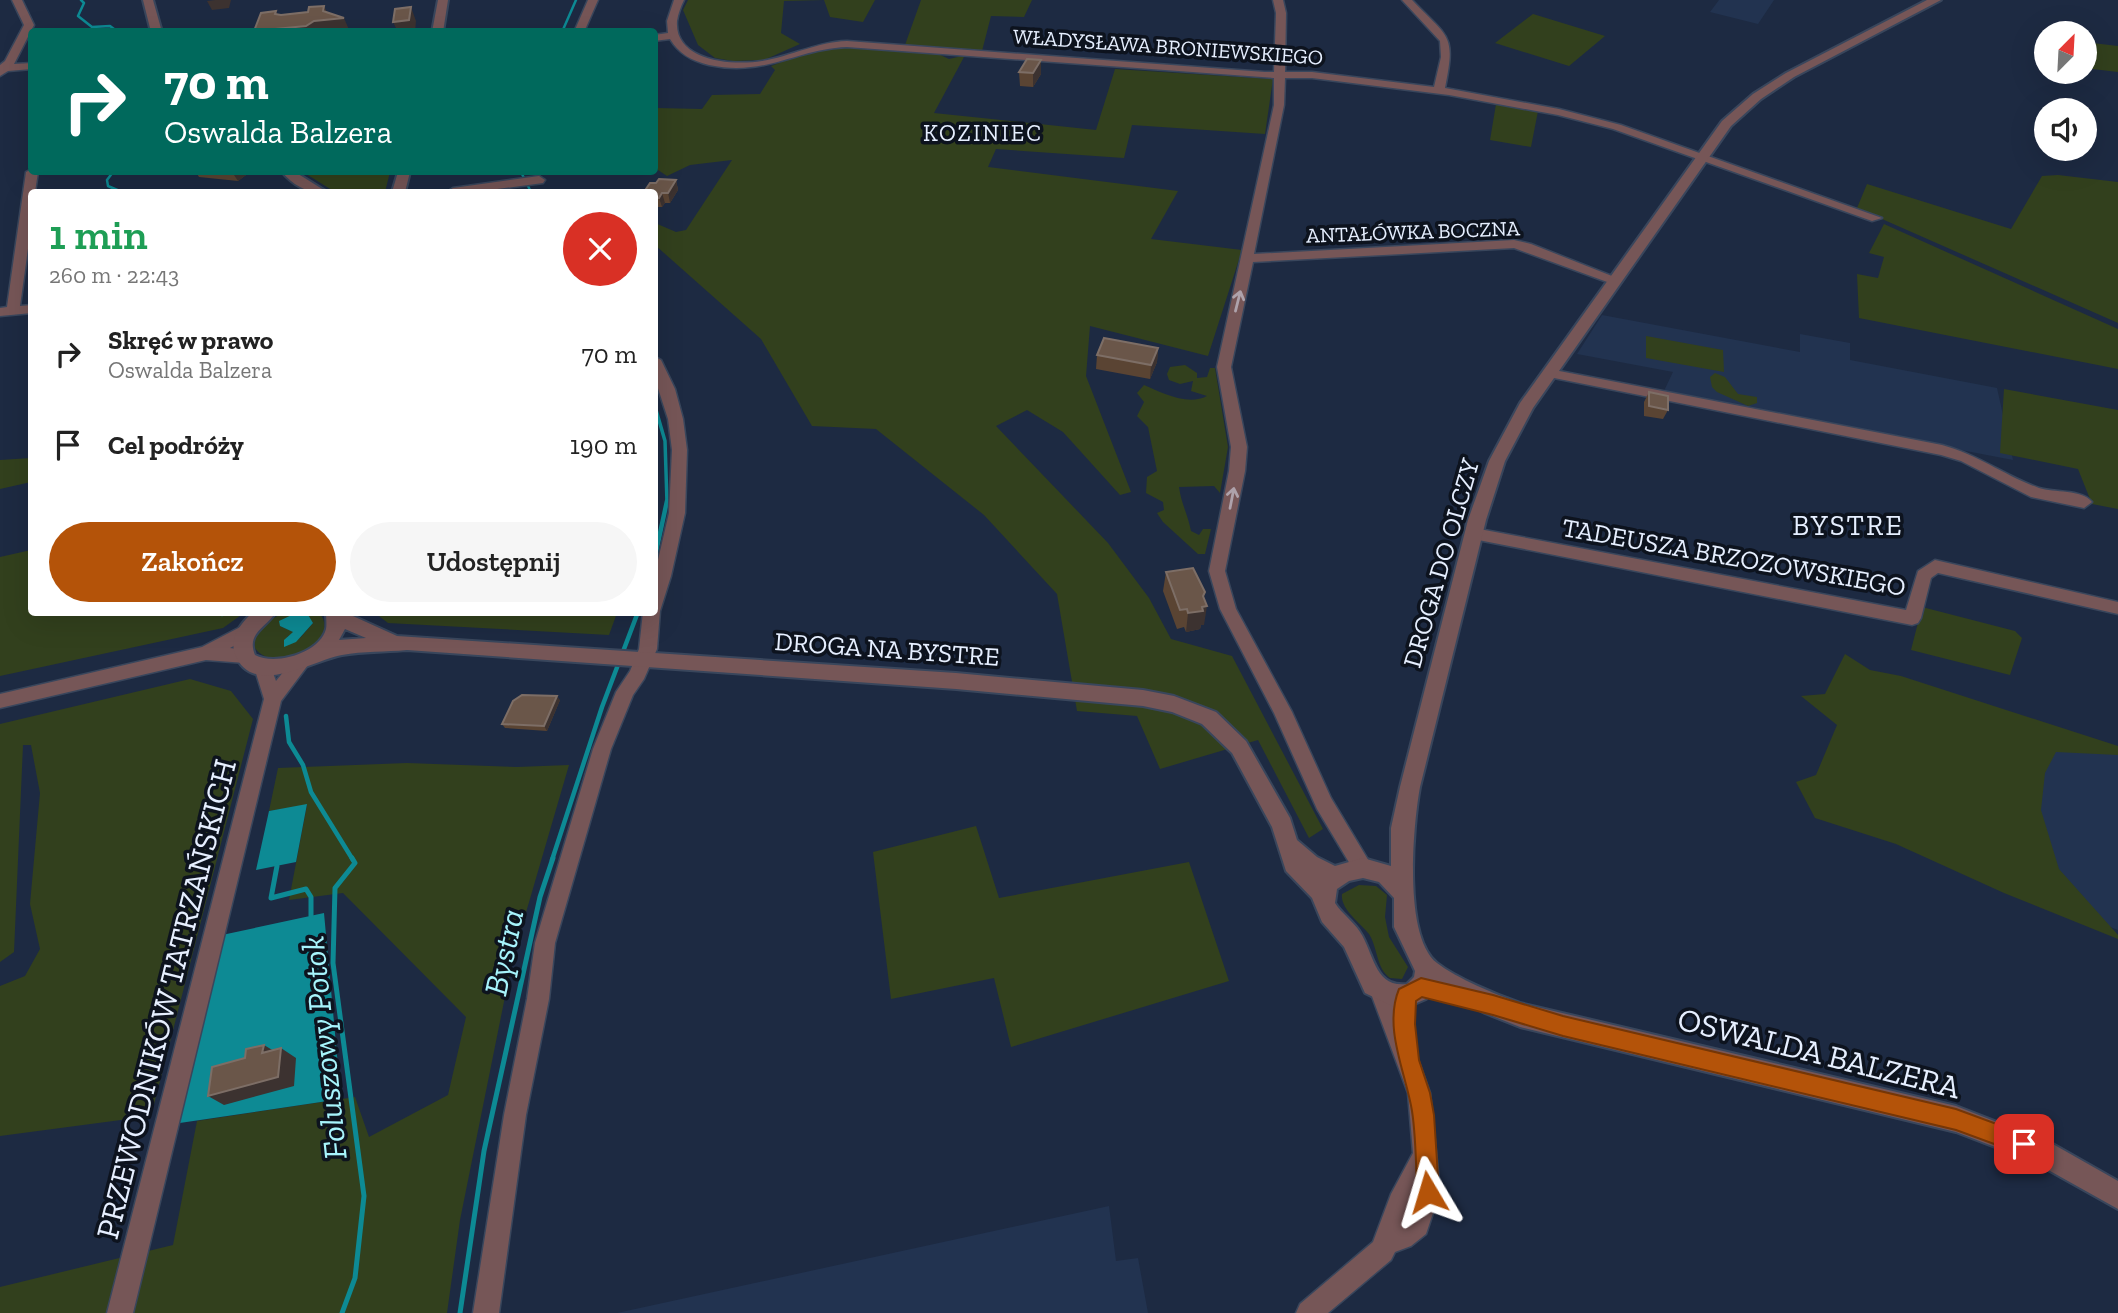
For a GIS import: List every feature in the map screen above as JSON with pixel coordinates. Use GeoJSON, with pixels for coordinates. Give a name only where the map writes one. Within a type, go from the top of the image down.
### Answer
{"type":"FeatureCollection","features":[{"type":"Feature","properties":{"kind":"street"},"geometry":{"type":"LineString","coordinates":[[2,69],[29,25],[17,0]]}},
{"type":"Feature","properties":{"kind":"street"},"geometry":{"type":"LineString","coordinates":[[148,0],[156,28]]}},
{"type":"Feature","properties":{"kind":"street"},"geometry":{"type":"LineString","coordinates":[[438,28],[443,0]]}},
{"type":"Feature","properties":{"kind":"street"},"geometry":{"type":"LineString","coordinates":[[581,28],[593,0]]}},
{"type":"Feature","properties":{"kind":"street"},"geometry":{"type":"LineString","coordinates":[[658,37],[674,35],[672,20],[679,0]]}},
{"type":"Feature","properties":{"kind":"street"},"geometry":{"type":"LineString","coordinates":[[1278,0],[1281,13],[1278,52],[1281,75],[1279,105],[1224,367],[1239,447],[1237,471],[1218,565],[1219,581],[1228,609],[1283,712],[1344,840],[1348,876],[1327,910],[1353,940],[1368,980],[1381,991],[1409,1060],[1423,1115],[1428,1192],[1417,1225],[1402,1237],[1387,1243],[1364,1268],[1309,1313]]}},
{"type":"Feature","properties":{"kind":"street"},"geometry":{"type":"LineString","coordinates":[[1407,0],[1446,40],[1446,57],[1439,91]]}},
{"type":"Feature","properties":{"kind":"street","name":"DROGA DO OLCZY"},"geometry":{"type":"LineString","coordinates":[[1348,876],[1393,852],[1402,831],[1417,759],[1485,493],[1515,424],[1549,373],[1730,118],[1761,92],[1936,0]]}},
{"type":"Feature","properties":{"kind":"street","name":"WŁADYSŁAWA BRONIEWSKIEGO"},"geometry":{"type":"LineString","coordinates":[[674,35],[680,46],[692,55],[714,63],[736,66],[764,64],[817,46],[847,44],[1180,70],[1312,75],[1439,91],[1583,118],[1876,218]]}},
{"type":"Feature","properties":{"kind":"street"},"geometry":{"type":"LineString","coordinates":[[2,69],[28,66]]}},
{"type":"Feature","properties":{"kind":"street"},"geometry":{"type":"LineString","coordinates":[[292,175],[314,189]]}},
{"type":"Feature","properties":{"kind":"street"},"geometry":{"type":"LineString","coordinates":[[474,189],[536,177]]}},
{"type":"Feature","properties":{"kind":"street"},"geometry":{"type":"LineString","coordinates":[[28,194],[6,312],[28,309]]}},
{"type":"Feature","properties":{"kind":"street","name":"ANTAŁÓWKA BOCZNA"},"geometry":{"type":"LineString","coordinates":[[1248,258],[1514,244],[1615,280]]}},
{"type":"Feature","properties":{"kind":"street"},"geometry":{"type":"LineString","coordinates":[[658,369],[676,412],[680,470],[675,533],[658,592]]}},
{"type":"Feature","properties":{"kind":"street"},"geometry":{"type":"LineString","coordinates":[[1549,373],[1941,450],[1966,457],[2036,493],[2084,502]]}},
{"type":"Feature","properties":{"kind":"street","name":"TADEUSZA BRZOZOWSKIEGO"},"geometry":{"type":"LineString","coordinates":[[1474,534],[1912,618],[1924,575],[1935,566],[2118,608]]}},
{"type":"Feature","properties":{"kind":"street"},"geometry":{"type":"LineString","coordinates":[[0,701],[206,653],[248,630],[263,616]]}},
{"type":"Feature","properties":{"kind":"street"},"geometry":{"type":"LineString","coordinates":[[273,699],[310,657],[333,636],[337,616]]}},
{"type":"Feature","properties":{"kind":"street","name":"DROGA NA BYSTRE"},"geometry":{"type":"LineString","coordinates":[[337,616],[378,636],[408,643]]}},
{"type":"Feature","properties":{"kind":"street"},"geometry":{"type":"LineString","coordinates":[[486,1313],[515,1115],[538,999],[545,943],[602,749],[639,660],[651,616]]}},
{"type":"Feature","properties":{"kind":"street"},"geometry":{"type":"LineString","coordinates":[[248,630],[243,644],[245,656],[263,667],[273,699]]}},
{"type":"Feature","properties":{"kind":"street","name":"DROGA NA BYSTRE"},"geometry":{"type":"LineString","coordinates":[[263,667],[282,667],[348,646],[408,643],[956,681],[1143,698],[1174,704],[1209,718],[1239,747],[1274,809],[1294,864],[1348,876]]}},
{"type":"Feature","properties":{"kind":"street"},"geometry":{"type":"LineString","coordinates":[[206,653],[245,656]]}},
{"type":"Feature","properties":{"kind":"street","name":"PRZEWODNIKÓW TATRZAŃSKICH"},"geometry":{"type":"LineString","coordinates":[[120,1313],[273,699]]}},
{"type":"Feature","properties":{"kind":"street","name":"DROGA DO OLCZY"},"geometry":{"type":"LineString","coordinates":[[1402,831],[1404,848],[1400,886],[1406,898],[1405,927],[1418,984]]}},
{"type":"Feature","properties":{"kind":"street"},"geometry":{"type":"LineString","coordinates":[[1348,876],[1391,877],[1400,886]]}},
{"type":"Feature","properties":{"kind":"street"},"geometry":{"type":"LineString","coordinates":[[1409,1060],[1405,1024],[1418,984]]}},
{"type":"Feature","properties":{"kind":"street","name":"OSWALDA BALZERA"},"geometry":{"type":"LineString","coordinates":[[1381,991],[1418,984],[1563,1026],[1966,1122],[2049,1155],[2118,1196]]}},
{"type":"Feature","properties":{"kind":"shaded area"},"geometry":{"type":"Polygon","coordinates":[[[688,0],[824,0],[784,1],[781,33],[800,44],[764,60],[733,61],[715,58],[698,45],[683,10],[688,0]]]}},
{"type":"Feature","properties":{"kind":"shaded area"},"geometry":{"type":"Polygon","coordinates":[[[824,0],[875,0],[863,22],[830,17],[824,0]]]}},
{"type":"Feature","properties":{"kind":"shaded area"},"geometry":{"type":"Polygon","coordinates":[[[921,0],[1032,0],[1024,17],[991,16],[982,51],[905,45],[921,0]]]}},
{"type":"Feature","properties":{"kind":"shaded area"},"geometry":{"type":"Polygon","coordinates":[[[1719,0],[1774,0],[1758,24],[1710,12],[1719,0]]]}},
{"type":"Feature","properties":{"kind":"shaded area"},"geometry":{"type":"Polygon","coordinates":[[[1533,14],[1605,36],[1569,66],[1495,43],[1533,14]]]}},
{"type":"Feature","properties":{"kind":"shaded area"},"geometry":{"type":"Polygon","coordinates":[[[2097,44],[2118,46],[2118,72],[2097,70],[2097,44]]]}},
{"type":"Feature","properties":{"kind":"shaded area"},"geometry":{"type":"Polygon","coordinates":[[[844,47],[936,53],[949,59],[962,56],[964,57],[934,113],[1096,130],[1115,69],[1273,79],[1265,134],[1132,125],[1124,158],[996,149],[988,167],[1178,191],[1151,239],[1242,250],[1208,356],[1090,326],[1086,376],[1131,492],[1120,495],[1063,432],[1027,410],[996,426],[1108,543],[1149,598],[1171,639],[1232,656],[1323,829],[1309,838],[1258,740],[1160,769],[1137,716],[1077,711],[1057,594],[984,515],[876,429],[812,426],[761,339],[658,248],[658,224],[676,232],[686,230],[732,160],[690,165],[667,176],[658,170],[658,108],[702,109],[712,95],[760,94],[775,70],[771,66],[814,50],[844,47]]]}},
{"type":"Feature","properties":{"kind":"shaded area"},"geometry":{"type":"Polygon","coordinates":[[[1496,104],[1538,111],[1531,147],[1490,140],[1496,104]]]}},
{"type":"Feature","properties":{"kind":"shaded area"},"geometry":{"type":"Polygon","coordinates":[[[308,175],[389,175],[386,189],[330,189],[308,175]]]}},
{"type":"Feature","properties":{"kind":"shaded area"},"geometry":{"type":"Polygon","coordinates":[[[2058,175],[2118,182],[2118,323],[1857,208],[1867,184],[2011,229],[2042,176],[2058,175]]]}},
{"type":"Feature","properties":{"kind":"shaded area"},"geometry":{"type":"Polygon","coordinates":[[[1884,224],[2118,329],[2118,369],[1859,318],[1857,274],[1878,278],[1884,257],[1869,253],[1884,224]]]}},
{"type":"Feature","properties":{"kind":"shaded area"},"geometry":{"type":"Polygon","coordinates":[[[1602,315],[1800,352],[1800,334],[1850,343],[1850,360],[1997,388],[2013,460],[1663,393],[1673,372],[1577,354],[1602,315]]]}},
{"type":"Feature","properties":{"kind":"shaded area"},"geometry":{"type":"Polygon","coordinates":[[[1646,336],[1723,350],[1724,372],[1646,358],[1646,336]]]}},
{"type":"Feature","properties":{"kind":"shaded area"},"geometry":{"type":"Polygon","coordinates":[[[1185,365],[1197,373],[1197,378],[1207,377],[1210,368],[1215,368],[1228,447],[1220,493],[1214,486],[1179,487],[1191,531],[1199,535],[1203,529],[1211,529],[1205,554],[1198,554],[1163,522],[1157,513],[1164,510],[1163,502],[1146,493],[1147,477],[1157,471],[1148,427],[1137,416],[1144,402],[1137,393],[1144,385],[1183,399],[1200,399],[1207,396],[1191,391],[1193,381],[1180,384],[1169,380],[1167,374],[1170,367],[1185,365]]]}},
{"type":"Feature","properties":{"kind":"shaded area"},"geometry":{"type":"Polygon","coordinates":[[[1715,373],[1725,377],[1738,394],[1757,397],[1757,403],[1748,406],[1717,392],[1712,387],[1710,377],[1715,373]]]}},
{"type":"Feature","properties":{"kind":"shaded area"},"geometry":{"type":"Polygon","coordinates":[[[2004,389],[2118,410],[2118,509],[2092,504],[2078,469],[2000,453],[2004,389]]]}},
{"type":"Feature","properties":{"kind":"shaded area"},"geometry":{"type":"Polygon","coordinates":[[[28,458],[28,483],[0,489],[0,460],[28,458]]]}},
{"type":"Feature","properties":{"kind":"shaded area"},"geometry":{"type":"Polygon","coordinates":[[[28,551],[28,616],[240,616],[223,628],[0,676],[0,557],[28,551]]]}},
{"type":"Feature","properties":{"kind":"shaded area"},"geometry":{"type":"Polygon","coordinates":[[[1922,607],[2015,631],[2022,638],[2010,675],[1911,650],[1922,607]]]}},
{"type":"Feature","properties":{"kind":"shaded area"},"geometry":{"type":"Polygon","coordinates":[[[292,616],[280,626],[294,632],[287,637],[300,638],[313,623],[307,616],[320,616],[324,623],[322,634],[304,652],[277,659],[265,656],[255,648],[255,642],[259,631],[273,618],[292,616]]]}},
{"type":"Feature","properties":{"kind":"shaded area"},"geometry":{"type":"Polygon","coordinates":[[[379,616],[616,616],[609,635],[388,623],[379,616]]]}},
{"type":"Feature","properties":{"kind":"shaded area"},"geometry":{"type":"Polygon","coordinates":[[[1845,654],[1870,670],[1901,676],[2118,746],[2118,755],[2056,752],[2045,773],[2041,810],[2059,869],[2118,935],[2118,939],[2004,893],[1896,844],[1815,818],[1796,782],[1816,775],[1837,725],[1801,696],[1825,694],[1845,654]]]}},
{"type":"Feature","properties":{"kind":"shaded area"},"geometry":{"type":"Polygon","coordinates":[[[190,679],[231,691],[253,719],[151,1116],[0,1136],[0,986],[25,976],[40,949],[30,904],[40,793],[31,745],[23,745],[14,952],[0,962],[0,724],[190,679]]]}},
{"type":"Feature","properties":{"kind":"shaded area"},"geometry":{"type":"Polygon","coordinates":[[[2046,728],[2118,748],[2118,930],[1921,854],[2046,728]]]}},
{"type":"Feature","properties":{"kind":"shaded area"},"geometry":{"type":"Polygon","coordinates":[[[407,763],[517,767],[569,765],[513,957],[460,1220],[447,1313],[0,1313],[0,1287],[173,1245],[197,1121],[355,1097],[369,1137],[448,1095],[466,1017],[343,893],[289,900],[307,805],[269,811],[278,768],[407,763]]]}},
{"type":"Feature","properties":{"kind":"shaded area"},"geometry":{"type":"Polygon","coordinates":[[[976,826],[999,898],[1189,862],[1229,981],[1011,1047],[994,978],[891,999],[873,852],[976,826]]]}},
{"type":"Feature","properties":{"kind":"shaded area"},"geometry":{"type":"Polygon","coordinates":[[[1359,885],[1376,886],[1387,895],[1385,917],[1389,937],[1408,967],[1402,979],[1390,978],[1385,974],[1369,934],[1344,905],[1342,894],[1359,885]]]}},
{"type":"Feature","properties":{"kind":"shaded area"},"geometry":{"type":"Polygon","coordinates":[[[1109,1206],[1116,1261],[1138,1258],[1148,1313],[617,1313],[1109,1206]]]}},
{"type":"Feature","properties":{"kind":"water"},"geometry":{"type":"Polygon","coordinates":[[[290,616],[309,616],[313,623],[296,642],[284,647],[284,640],[293,632],[280,626],[279,621],[290,616]]]}},
{"type":"Feature","properties":{"kind":"water"},"geometry":{"type":"Polygon","coordinates":[[[307,804],[296,862],[256,870],[269,811],[307,804]]]}},
{"type":"Feature","properties":{"kind":"water"},"geometry":{"type":"Polygon","coordinates":[[[324,913],[341,1099],[173,1124],[222,935],[324,913]]]}},
{"type":"Feature","properties":{"kind":"building"},"geometry":{"type":"Polygon","coordinates":[[[324,6],[323,11],[344,18],[314,21],[306,26],[255,28],[261,13],[276,11],[275,14],[281,15],[308,12],[309,7],[324,6]]]}},
{"type":"Feature","properties":{"kind":"building"},"geometry":{"type":"Polygon","coordinates":[[[411,7],[409,20],[393,22],[395,9],[411,7]]]}},
{"type":"Feature","properties":{"kind":"building"},"geometry":{"type":"Polygon","coordinates":[[[1027,59],[1041,60],[1033,73],[1019,72],[1027,59]]]}},
{"type":"Feature","properties":{"kind":"building"},"geometry":{"type":"Polygon","coordinates":[[[659,179],[676,180],[668,193],[662,193],[659,198],[658,189],[646,189],[650,183],[656,183],[659,179]]]}},
{"type":"Feature","properties":{"kind":"building"},"geometry":{"type":"Polygon","coordinates":[[[1104,338],[1158,348],[1151,365],[1097,355],[1104,338]]]}},
{"type":"Feature","properties":{"kind":"building"},"geometry":{"type":"Polygon","coordinates":[[[1649,392],[1668,396],[1668,410],[1649,406],[1649,392]]]}},
{"type":"Feature","properties":{"kind":"building"},"geometry":{"type":"Polygon","coordinates":[[[1193,568],[1205,592],[1203,596],[1207,606],[1202,607],[1203,611],[1188,613],[1187,609],[1180,610],[1166,572],[1193,568]]]}},
{"type":"Feature","properties":{"kind":"building"},"geometry":{"type":"Polygon","coordinates":[[[522,695],[557,696],[544,726],[502,724],[513,701],[522,695]]]}},
{"type":"Feature","properties":{"kind":"building"},"geometry":{"type":"Polygon","coordinates":[[[264,1045],[262,1053],[281,1048],[278,1077],[208,1096],[212,1067],[245,1058],[246,1049],[264,1045]]]}},
{"type":"Feature","properties":{"kind":"waterway","name":"Foluszowy Potok"},"geometry":{"type":"LineString","coordinates":[[81,0],[84,3],[78,16],[92,27],[113,28]]}},
{"type":"Feature","properties":{"kind":"waterway","name":"Bystra"},"geometry":{"type":"LineString","coordinates":[[564,28],[576,0]]}},
{"type":"Feature","properties":{"kind":"waterway","name":"Foluszowy Potok"},"geometry":{"type":"LineString","coordinates":[[111,175],[107,180],[108,186],[115,189]]}},
{"type":"Feature","properties":{"kind":"waterway","name":"Bystra"},"geometry":{"type":"LineString","coordinates":[[522,175],[530,189]]}},
{"type":"Feature","properties":{"kind":"waterway","name":"Bystra"},"geometry":{"type":"LineString","coordinates":[[658,417],[665,441],[667,501]]}},
{"type":"Feature","properties":{"kind":"waterway","name":"Bystra"},"geometry":{"type":"LineString","coordinates":[[658,543],[667,501]]}},
{"type":"Feature","properties":{"kind":"waterway","name":"Bystra"},"geometry":{"type":"LineString","coordinates":[[552,860],[602,707],[636,616]]}},
{"type":"Feature","properties":{"kind":"waterway","name":"Foluszowy Potok"},"geometry":{"type":"LineString","coordinates":[[286,716],[289,742],[303,765],[311,792],[353,860]]}},
{"type":"Feature","properties":{"kind":"waterway","name":"Foluszowy Potok"},"geometry":{"type":"LineString","coordinates":[[342,1313],[355,1278],[364,1196],[333,963],[335,888],[355,863],[352,858]]}},
{"type":"Feature","properties":{"kind":"waterway","name":"Bystra"},"geometry":{"type":"LineString","coordinates":[[460,1313],[484,1151],[540,897],[553,858]]}},
{"type":"Feature","properties":{"kind":"waterway"},"geometry":{"type":"LineString","coordinates":[[277,866],[271,898],[306,889],[311,897],[311,916]]}},
{"type":"Feature","properties":{"kind":"district","name":"KOZINIEC"},"geometry":{"type":"Point","coordinates":[983,133]}},
{"type":"Feature","properties":{"kind":"district","name":"BYSTRE"},"geometry":{"type":"Point","coordinates":[1848,525]}},
{"type":"Feature","properties":{"kind":"route"},"geometry":{"type":"LineString","coordinates":[[1428,1192],[1423,1115],[1409,1060],[1405,1024],[1406,996],[1421,988],[1493,1005],[1563,1026],[1956,1119],[2024,1144]]}}]}
